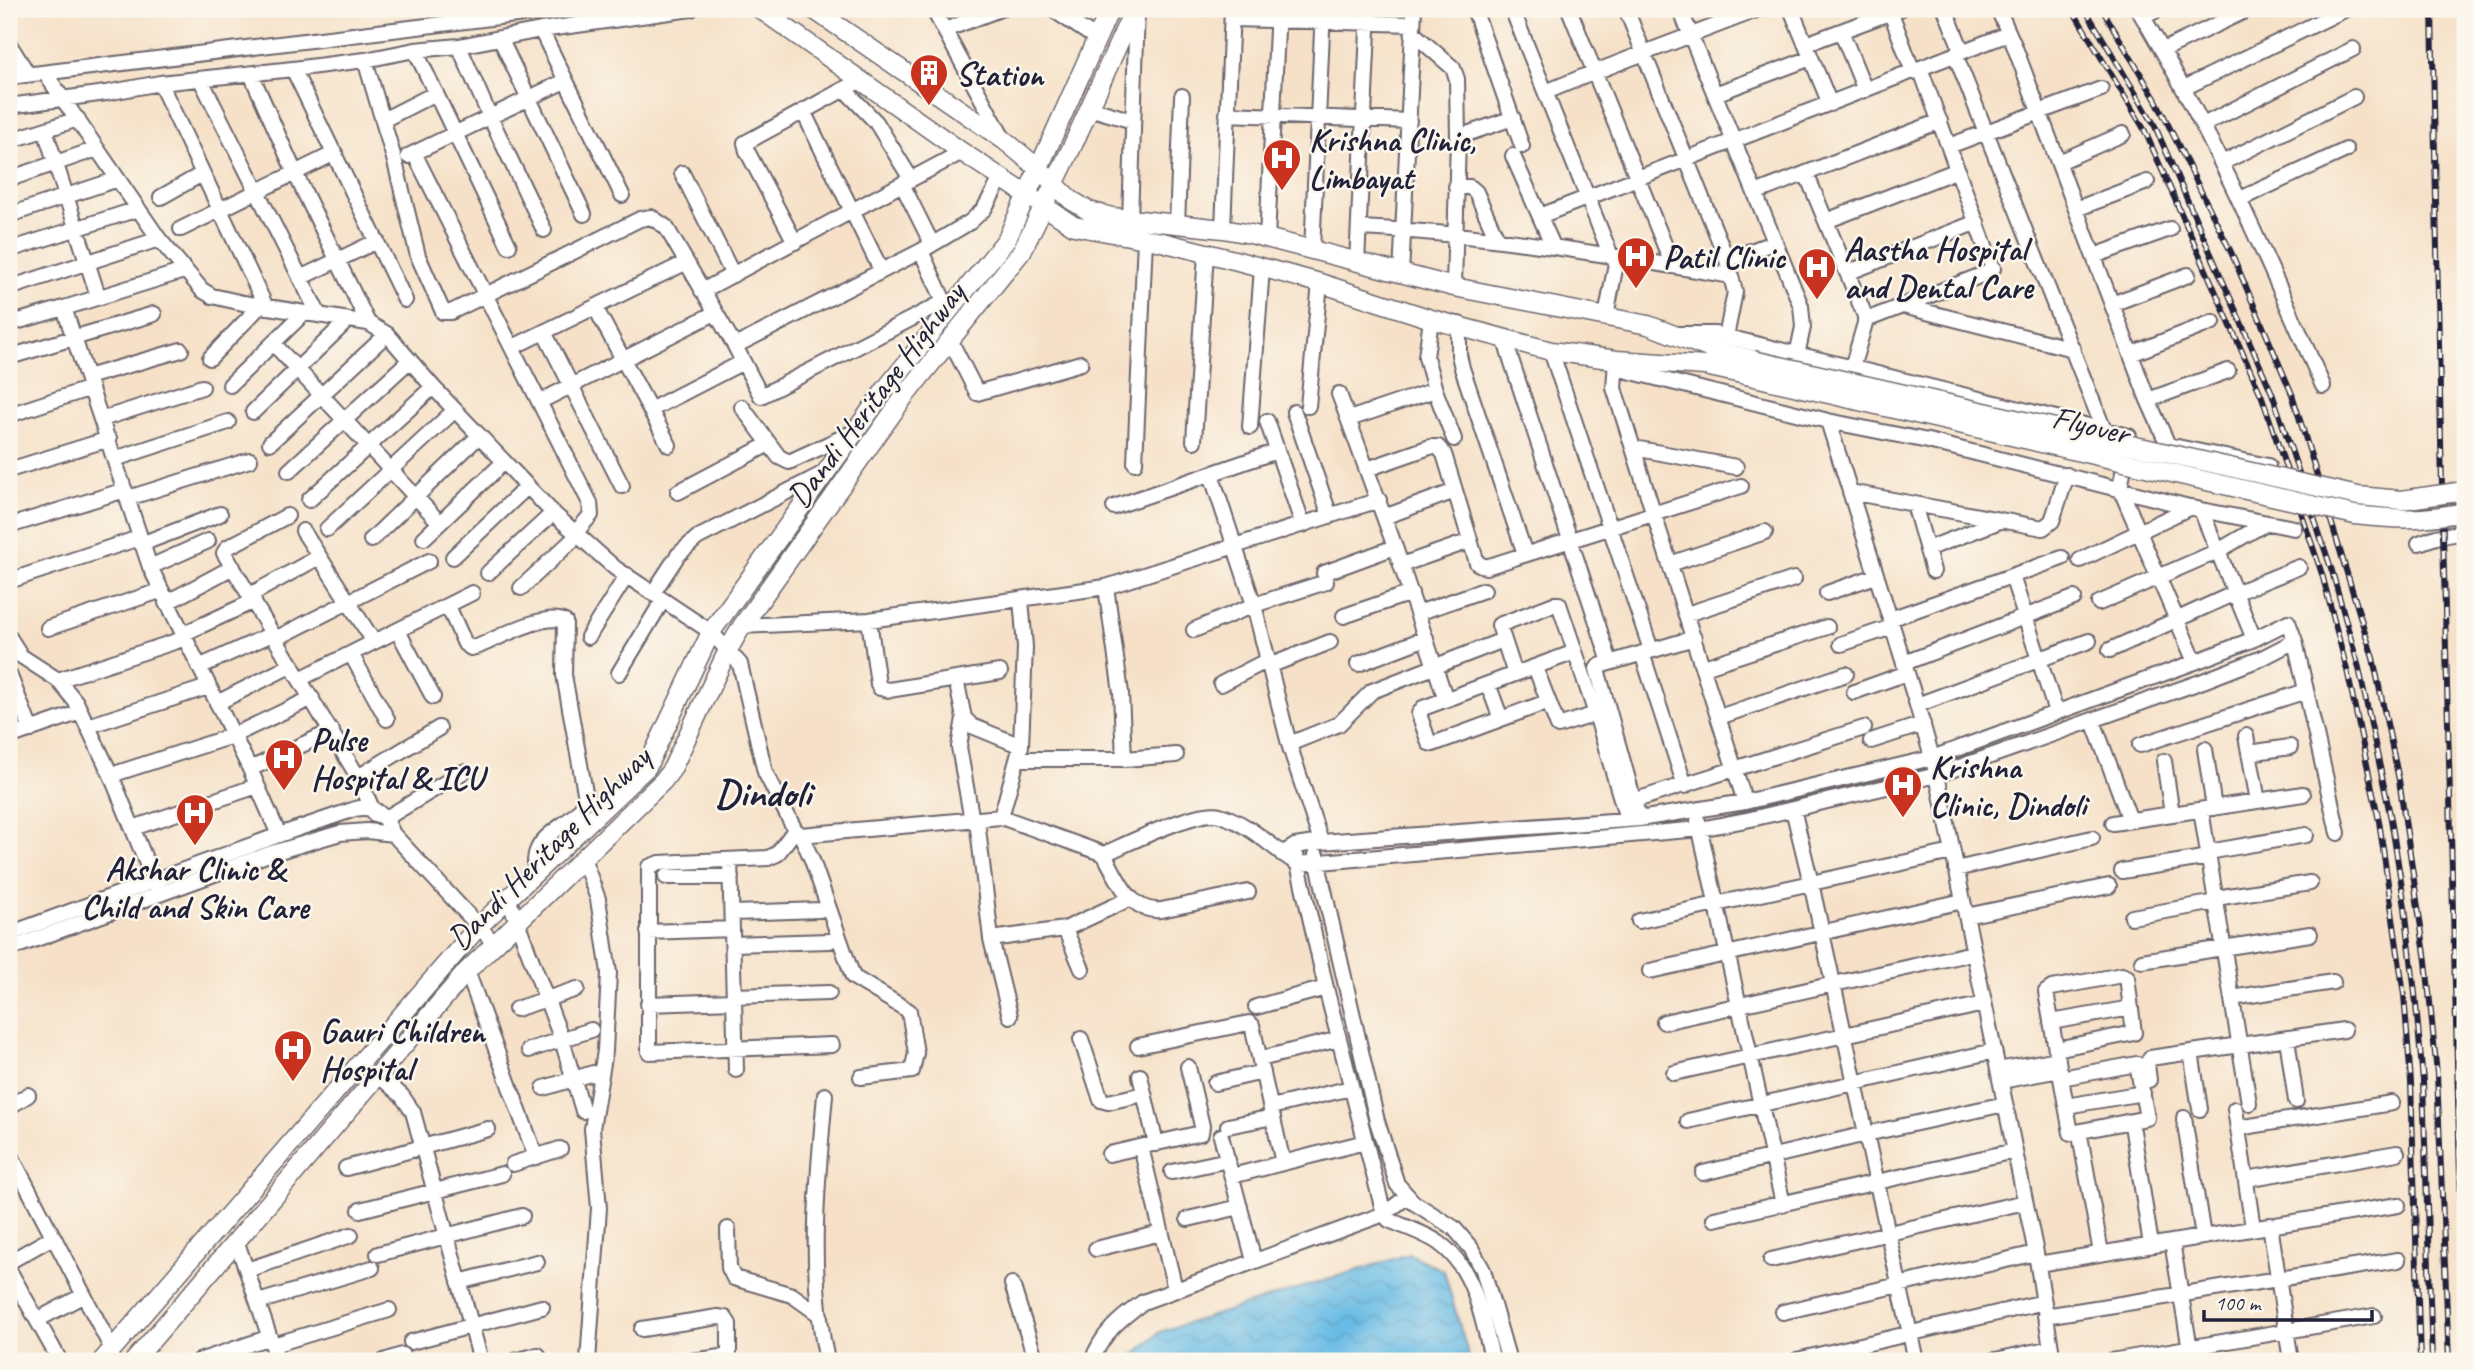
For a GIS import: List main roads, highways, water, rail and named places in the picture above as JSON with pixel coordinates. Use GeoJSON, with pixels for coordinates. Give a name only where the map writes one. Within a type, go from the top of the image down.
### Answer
{"type":"FeatureCollection","features":[{"type":"Feature","properties":{"kind":"main road"},"geometry":{"type":"LineString","coordinates":[[761,9],[962,152],[1074,226],[1206,253],[1551,351],[1616,364],[1708,358]]}},
{"type":"Feature","properties":{"kind":"main road"},"geometry":{"type":"LineString","coordinates":[[813,9],[1004,140],[1071,200],[1089,211],[1130,220],[1223,229],[1454,287],[1648,325],[1672,335],[1708,358]]}},
{"type":"Feature","properties":{"kind":"main road","name":"Dandi Heritage Highway"},"geometry":{"type":"LineString","coordinates":[[108,1355],[478,927],[647,767],[711,632],[946,307],[1007,239],[1110,9]]}},
{"type":"Feature","properties":{"kind":"main road","name":"Dandi Heritage Highway"},"geometry":{"type":"LineString","coordinates":[[134,1361],[467,971],[672,769],[742,626],[904,397],[1022,251],[1135,9]]}},
{"type":"Feature","properties":{"kind":"main road","name":"Flyover"},"geometry":{"type":"LineString","coordinates":[[1708,358],[2358,496],[2400,500],[2465,491]]}},
{"type":"Feature","properties":{"kind":"main road","name":"Flyover"},"geometry":{"type":"LineString","coordinates":[[1749,367],[2355,515],[2399,520],[2427,519],[2465,512]]}},
{"type":"Feature","properties":{"kind":"water"},"geometry":{"type":"Polygon","coordinates":[[[1409,1254],[1444,1271],[1470,1361],[1127,1361],[1160,1332],[1409,1254]]]}},
{"type":"Feature","properties":{"kind":"railway"},"geometry":{"type":"LineString","coordinates":[[2072,9],[2144,129],[2262,397],[2322,574],[2347,670],[2379,821],[2404,995],[2411,1082],[2420,1361]]}},
{"type":"Feature","properties":{"kind":"railway"},"geometry":{"type":"LineString","coordinates":[[2085,9],[2154,124],[2272,393],[2332,571],[2359,668],[2391,819],[2415,994],[2423,1081],[2432,1361]]}},
{"type":"Feature","properties":{"kind":"railway"},"geometry":{"type":"LineString","coordinates":[[2102,9],[2156,100],[2231,252],[2292,394],[2373,658],[2399,780],[2426,961],[2437,1074],[2449,1361]]}},
{"type":"Feature","properties":{"kind":"railway"},"geometry":{"type":"LineString","coordinates":[[2432,9],[2465,1361]]}},
{"type":"Feature","properties":{"kind":"place","name":"Station"},"geometry":{"type":"Point","coordinates":[929,107]}},
{"type":"Feature","properties":{"kind":"place","name":"Krishna Clinic, Limbayat"},"geometry":{"type":"Point","coordinates":[1282,192]}},
{"type":"Feature","properties":{"kind":"place","name":"Patil Clinic"},"geometry":{"type":"Point","coordinates":[1636,290]}},
{"type":"Feature","properties":{"kind":"place","name":"Aastha Hospital and Dental Care"},"geometry":{"type":"Point","coordinates":[1817,301]}},
{"type":"Feature","properties":{"kind":"place","name":"Pulse Hospital & ICU"},"geometry":{"type":"Point","coordinates":[284,792]}},
{"type":"Feature","properties":{"kind":"place","name":"Krishna Clinic, Dindoli"},"geometry":{"type":"Point","coordinates":[1903,819]}},
{"type":"Feature","properties":{"kind":"place","name":"Akshar Clinic & Child and Skin Care"},"geometry":{"type":"Point","coordinates":[195,847]}},
{"type":"Feature","properties":{"kind":"place","name":"Gauri Children Hospital"},"geometry":{"type":"Point","coordinates":[293,1083]}},
{"type":"Feature","properties":{"kind":"district","name":"Dindoli"},"geometry":{"type":"Point","coordinates":[763,792]}}]}
